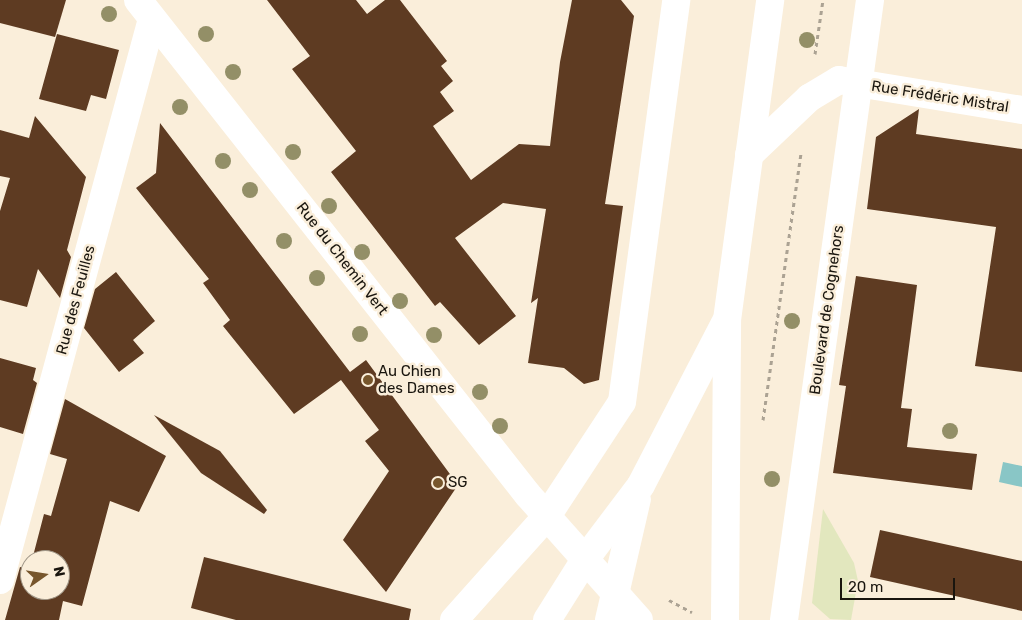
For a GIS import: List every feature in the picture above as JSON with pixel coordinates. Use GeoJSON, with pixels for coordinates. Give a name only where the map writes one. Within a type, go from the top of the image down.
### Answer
{"type":"FeatureCollection","features":[{"type":"Feature","properties":{"kind":"street"},"geometry":{"type":"LineString","coordinates":[[454,620],[547,516],[622,402],[676,0]]}},
{"type":"Feature","properties":{"kind":"street"},"geometry":{"type":"LineString","coordinates":[[726,620],[727,320],[770,0]]}},
{"type":"Feature","properties":{"kind":"street","name":"Boulevard de Cognehors"},"geometry":{"type":"LineString","coordinates":[[784,620],[870,0]]}},
{"type":"Feature","properties":{"kind":"street","name":"Rue du Chemin Vert"},"geometry":{"type":"LineString","coordinates":[[145,10],[547,516],[586,558],[638,620]]}},
{"type":"Feature","properties":{"kind":"street","name":"Rue des Feuilles"},"geometry":{"type":"LineString","coordinates":[[0,580],[145,10]]}},
{"type":"Feature","properties":{"kind":"street","name":"Rue Frédéric Mistral"},"geometry":{"type":"LineString","coordinates":[[749,155],[809,98],[839,80],[1022,110]]}},
{"type":"Feature","properties":{"kind":"street"},"geometry":{"type":"LineString","coordinates":[[547,620],[586,558],[641,485],[727,320]]}},
{"type":"Feature","properties":{"kind":"street"},"geometry":{"type":"LineString","coordinates":[[609,620],[614,590],[641,485]]}},
{"type":"Feature","properties":{"kind":"path"},"geometry":{"type":"LineString","coordinates":[[761,429],[823,0]]}},
{"type":"Feature","properties":{"kind":"green space"},"geometry":{"type":"Polygon","coordinates":[[[823,509],[854,563],[858,581],[851,620],[830,619],[812,603],[823,509]]]}},
{"type":"Feature","properties":{"kind":"water"},"geometry":{"type":"Polygon","coordinates":[[[1003,462],[1022,466],[1022,487],[999,482],[1003,462]]]}},
{"type":"Feature","properties":{"kind":"building"},"geometry":{"type":"Polygon","coordinates":[[[0,0],[66,0],[55,37],[0,23],[0,0]]]}},
{"type":"Feature","properties":{"kind":"building"},"geometry":{"type":"Polygon","coordinates":[[[267,0],[356,0],[367,14],[385,0],[400,0],[447,61],[441,66],[453,81],[440,92],[454,111],[433,126],[471,180],[519,144],[550,146],[560,62],[572,0],[621,0],[634,16],[605,204],[623,206],[599,380],[584,384],[564,368],[528,363],[538,298],[531,303],[546,209],[503,203],[455,238],[516,316],[479,345],[440,302],[435,306],[331,172],[356,151],[292,69],[310,56],[267,0]]]}},
{"type":"Feature","properties":{"kind":"building"},"geometry":{"type":"Polygon","coordinates":[[[57,34],[119,50],[106,99],[91,95],[86,111],[39,99],[57,34]]]}},
{"type":"Feature","properties":{"kind":"building"},"geometry":{"type":"Polygon","coordinates":[[[919,109],[916,134],[1022,149],[1022,372],[975,366],[996,227],[867,209],[876,137],[919,109]]]}},
{"type":"Feature","properties":{"kind":"building"},"geometry":{"type":"Polygon","coordinates":[[[35,116],[86,177],[67,250],[71,257],[60,298],[38,269],[27,307],[0,300],[0,211],[10,178],[0,176],[0,130],[29,138],[35,116]]]}},
{"type":"Feature","properties":{"kind":"building"},"geometry":{"type":"Polygon","coordinates":[[[160,123],[350,372],[366,360],[458,485],[386,592],[343,540],[389,471],[365,441],[379,430],[341,380],[294,414],[223,326],[230,320],[203,283],[209,279],[136,188],[156,173],[160,123]]]}},
{"type":"Feature","properties":{"kind":"building"},"geometry":{"type":"Polygon","coordinates":[[[116,272],[155,321],[133,340],[144,353],[119,372],[84,328],[95,289],[116,272]]]}},
{"type":"Feature","properties":{"kind":"building"},"geometry":{"type":"Polygon","coordinates":[[[856,276],[917,285],[901,408],[912,409],[907,447],[977,454],[972,490],[833,473],[846,386],[839,385],[856,276]]]}},
{"type":"Feature","properties":{"kind":"building"},"geometry":{"type":"Polygon","coordinates":[[[0,358],[36,368],[33,380],[37,383],[23,434],[0,427],[0,358]]]}},
{"type":"Feature","properties":{"kind":"building"},"geometry":{"type":"Polygon","coordinates":[[[65,399],[166,456],[139,512],[110,501],[82,606],[63,601],[59,620],[5,620],[20,567],[20,600],[70,600],[70,550],[35,550],[44,514],[51,516],[67,459],[50,454],[65,399]]]}},
{"type":"Feature","properties":{"kind":"building"},"geometry":{"type":"Polygon","coordinates":[[[154,415],[220,451],[267,510],[264,514],[201,473],[154,415]]]}},
{"type":"Feature","properties":{"kind":"building"},"geometry":{"type":"Polygon","coordinates":[[[880,530],[1022,561],[1022,611],[870,577],[880,530]]]}},
{"type":"Feature","properties":{"kind":"building"},"geometry":{"type":"Polygon","coordinates":[[[204,557],[411,609],[409,620],[236,620],[191,608],[204,557]]]}},
{"type":"Feature","properties":{"kind":"place","name":"Au Chien des Dames"},"geometry":{"type":"Point","coordinates":[368,380]}},
{"type":"Feature","properties":{"kind":"place","name":"SG"},"geometry":{"type":"Point","coordinates":[438,483]}}]}
